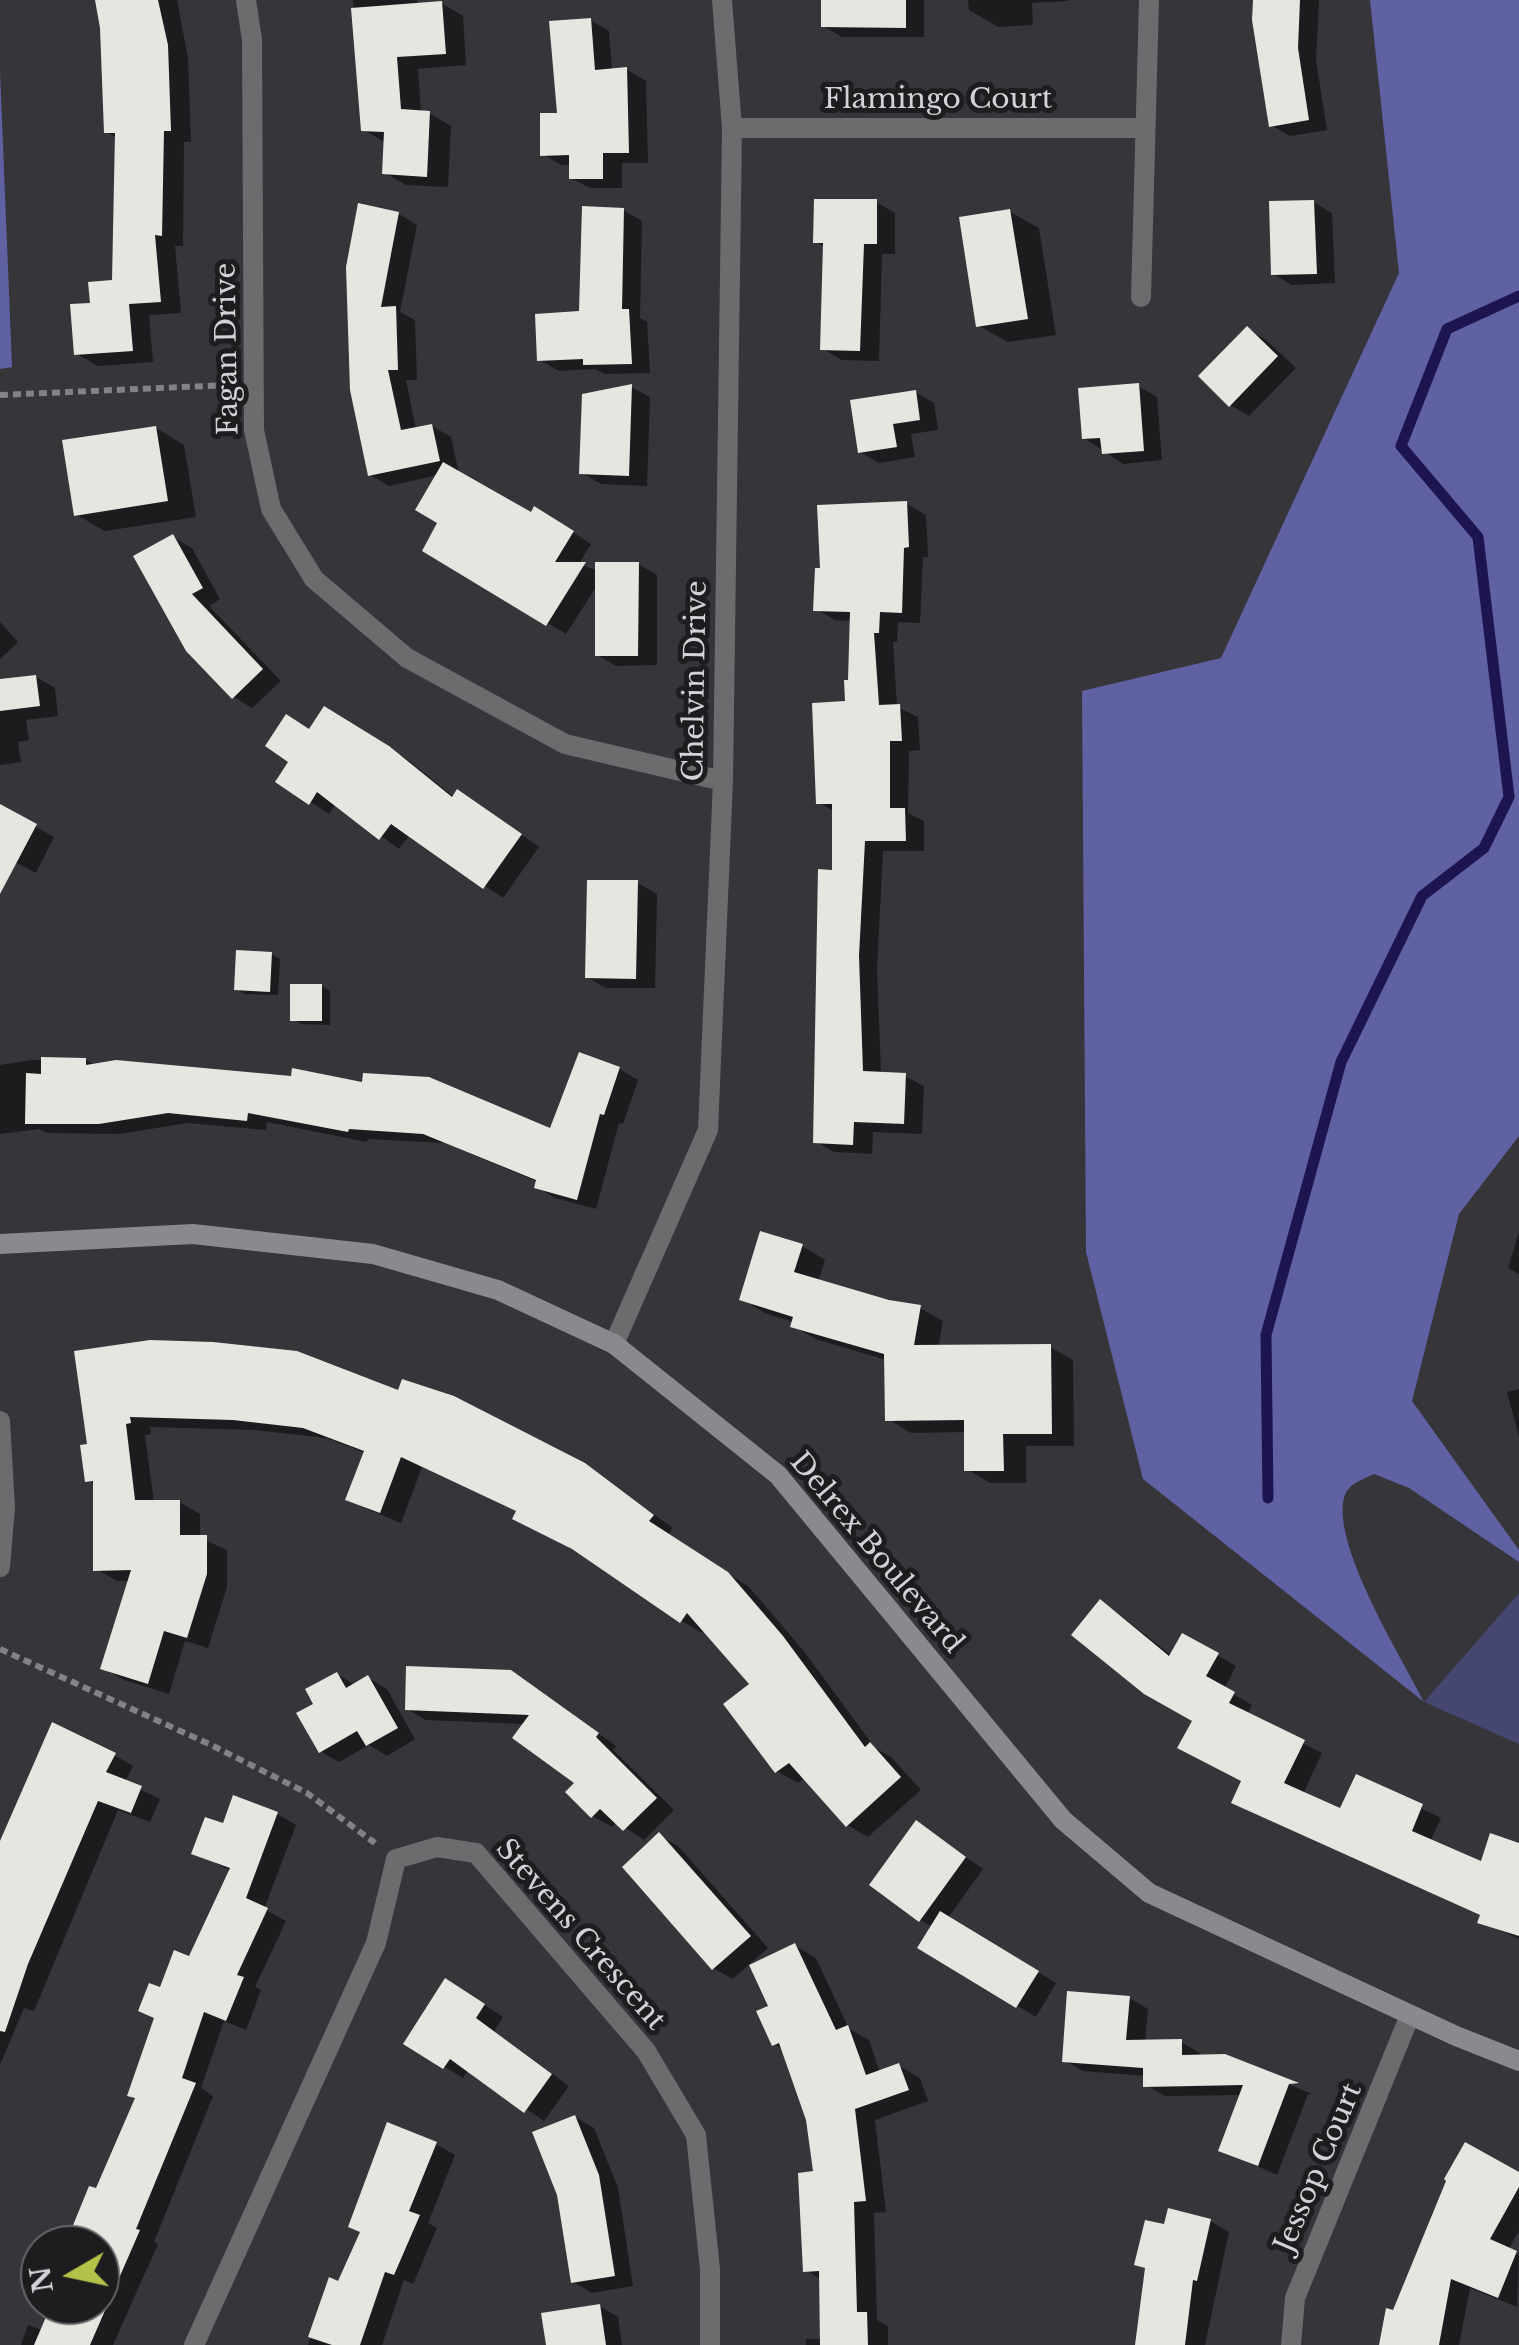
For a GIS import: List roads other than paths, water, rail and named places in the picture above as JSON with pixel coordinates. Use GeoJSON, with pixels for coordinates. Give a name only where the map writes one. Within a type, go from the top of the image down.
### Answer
{"type":"FeatureCollection","features":[{"type":"Feature","properties":{"kind":"street","name":"Fagan Drive"},"geometry":{"type":"LineString","coordinates":[[246,0],[252,40],[254,430],[271,509],[314,579],[407,658],[565,744],[723,780]]}},
{"type":"Feature","properties":{"kind":"street","name":"Chelvin Drive"},"geometry":{"type":"LineString","coordinates":[[614,1344],[708,1130],[723,780],[732,128],[722,0]]}},
{"type":"Feature","properties":{"kind":"street"},"geometry":{"type":"LineString","coordinates":[[1142,297],[1149,0]]}},
{"type":"Feature","properties":{"kind":"street","name":"Flamingo Court"},"geometry":{"type":"LineString","coordinates":[[732,128],[1144,128]]}},
{"type":"Feature","properties":{"kind":"street","name":"Delrex Boulevard"},"geometry":{"type":"LineString","coordinates":[[0,1244],[193,1234],[373,1254],[498,1290],[614,1344],[778,1475],[1063,1820],[1149,1892],[1410,2015],[1519,2061]]}},
{"type":"Feature","properties":{"kind":"street"},"geometry":{"type":"LineString","coordinates":[[0,1421],[6,1508],[0,1567]]}},
{"type":"Feature","properties":{"kind":"street","name":"Stevens Crescent"},"geometry":{"type":"LineString","coordinates":[[194,2345],[376,1943],[396,1859],[438,1847],[476,1852],[646,2051],[696,2135],[710,2269],[710,2345]]}},
{"type":"Feature","properties":{"kind":"street","name":"Jessop Court"},"geometry":{"type":"LineString","coordinates":[[1291,2345],[1295,2298],[1410,2015]]}},
{"type":"Feature","properties":{"kind":"waterway"},"geometry":{"type":"LineString","coordinates":[[1268,1498],[1266,1335],[1341,1062],[1422,896],[1484,848],[1509,797],[1478,537],[1401,446],[1447,329],[1519,296]]}}]}
